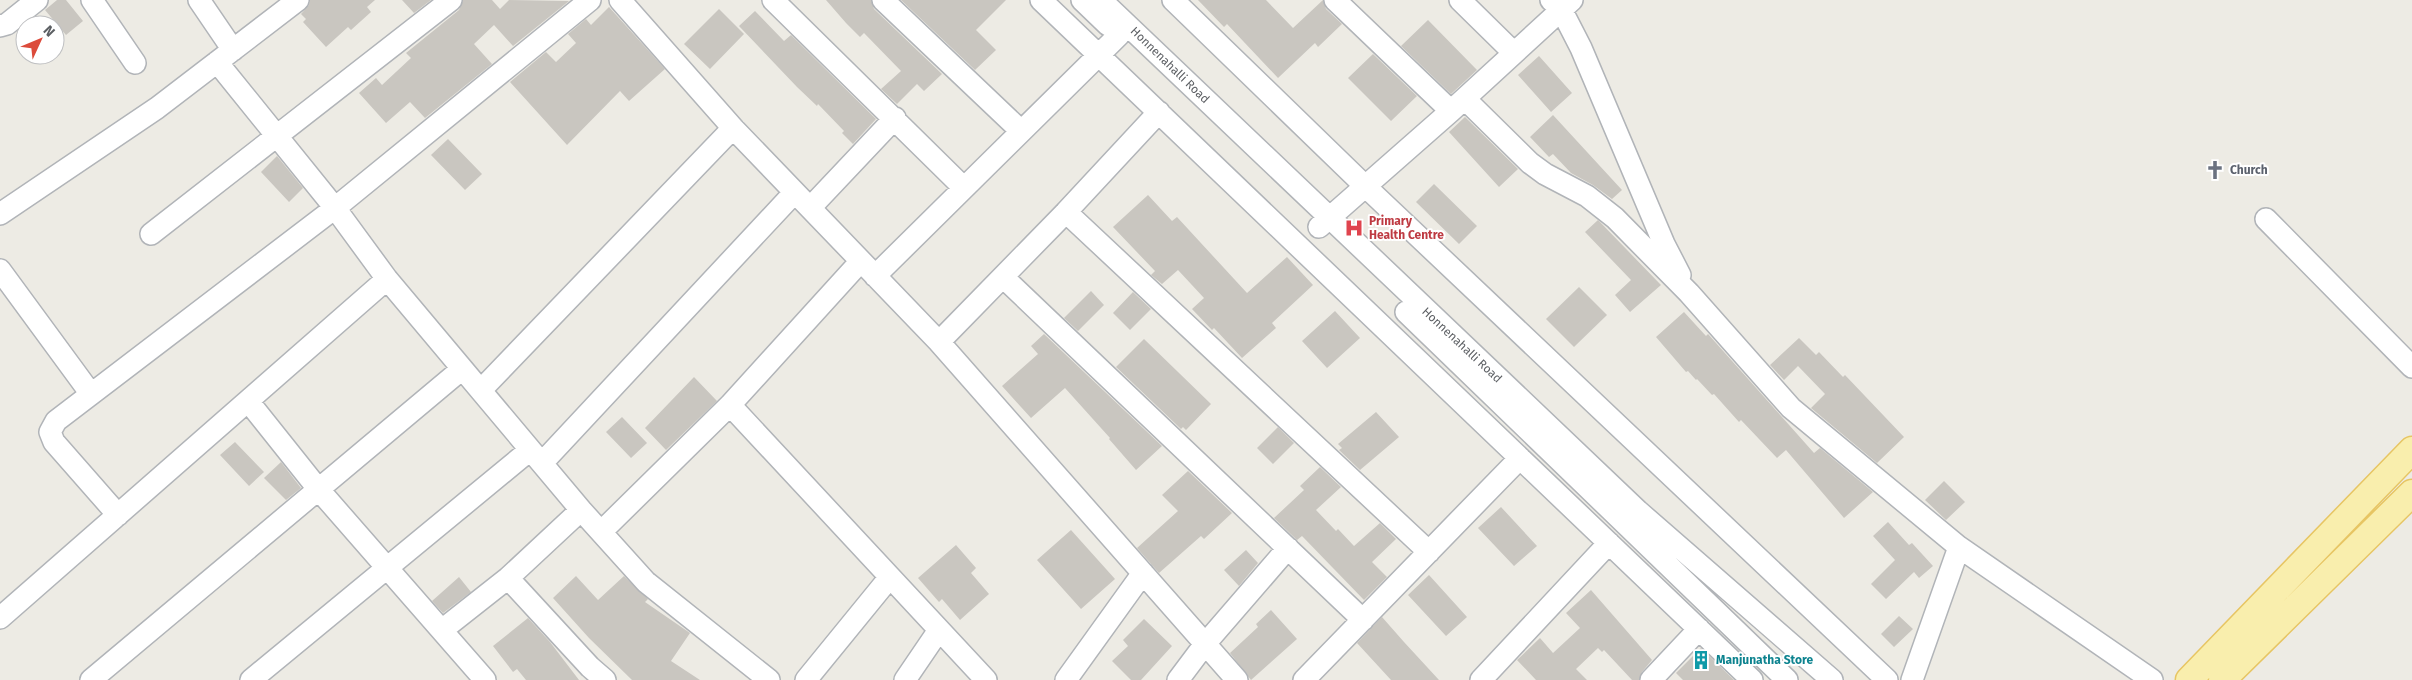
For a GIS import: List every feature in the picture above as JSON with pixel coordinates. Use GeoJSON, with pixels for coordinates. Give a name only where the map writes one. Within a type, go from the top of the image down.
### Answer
{"type":"FeatureCollection","features":[{"type":"Feature","properties":{"kind":"main road"},"geometry":{"type":"LineString","coordinates":[[2190,680],[2412,450]]}},
{"type":"Feature","properties":{"kind":"main road"},"geometry":{"type":"LineString","coordinates":[[2222,680],[2412,493]]}},
{"type":"Feature","properties":{"kind":"street"},"geometry":{"type":"LineString","coordinates":[[0,26],[7,24],[36,0]]}},
{"type":"Feature","properties":{"kind":"street"},"geometry":{"type":"LineString","coordinates":[[92,0],[135,63]]}},
{"type":"Feature","properties":{"kind":"street"},"geometry":{"type":"LineString","coordinates":[[199,0],[225,56],[276,135],[335,208],[388,279],[462,369],[581,510],[653,588],[769,680]]}},
{"type":"Feature","properties":{"kind":"street"},"geometry":{"type":"LineString","coordinates":[[0,214],[157,108],[298,0]]}},
{"type":"Feature","properties":{"kind":"street"},"geometry":{"type":"LineString","coordinates":[[151,234],[451,0]]}},
{"type":"Feature","properties":{"kind":"street"},"geometry":{"type":"LineString","coordinates":[[118,515],[54,442],[50,432],[56,421],[335,208],[590,0]]}},
{"type":"Feature","properties":{"kind":"street"},"geometry":{"type":"LineString","coordinates":[[620,0],[733,128],[939,342],[1236,680]]}},
{"type":"Feature","properties":{"kind":"street"},"geometry":{"type":"LineString","coordinates":[[773,0],[964,188]]}},
{"type":"Feature","properties":{"kind":"street"},"geometry":{"type":"LineString","coordinates":[[883,0],[1021,131]]}},
{"type":"Feature","properties":{"kind":"street"},"geometry":{"type":"LineString","coordinates":[[1041,0],[1752,680]]}},
{"type":"Feature","properties":{"kind":"street","name":"Honnenahalli Road"},"geometry":{"type":"LineString","coordinates":[[1082,0],[1638,512],[1832,680]]}},
{"type":"Feature","properties":{"kind":"street","name":"Honnenahalli Road"},"geometry":{"type":"LineString","coordinates":[[1102,0],[1323,223],[1787,680]]}},
{"type":"Feature","properties":{"kind":"street"},"geometry":{"type":"LineString","coordinates":[[1174,0],[1365,186],[1887,680]]}},
{"type":"Feature","properties":{"kind":"street"},"geometry":{"type":"LineString","coordinates":[[1335,0],[1458,105],[1530,163],[1545,174],[1587,196],[1615,218],[1689,293],[1792,408],[1959,548],[2152,680]]}},
{"type":"Feature","properties":{"kind":"street"},"geometry":{"type":"LineString","coordinates":[[1460,0],[1514,53]]}},
{"type":"Feature","properties":{"kind":"street"},"geometry":{"type":"LineString","coordinates":[[1323,223],[1458,105],[1514,53],[1561,3],[1664,244],[1689,293]]}},
{"type":"Feature","properties":{"kind":"street"},"geometry":{"type":"LineString","coordinates":[[601,532],[867,269],[964,188],[1119,35]]}},
{"type":"Feature","properties":{"kind":"street"},"geometry":{"type":"LineString","coordinates":[[939,342],[1066,212],[1158,112]]}},
{"type":"Feature","properties":{"kind":"street"},"geometry":{"type":"LineString","coordinates":[[810,208],[895,118]]}},
{"type":"Feature","properties":{"kind":"street"},"geometry":{"type":"LineString","coordinates":[[481,390],[733,128]]}},
{"type":"Feature","properties":{"kind":"street"},"geometry":{"type":"LineString","coordinates":[[251,680],[387,566],[536,457],[794,193]]}},
{"type":"Feature","properties":{"kind":"street"},"geometry":{"type":"LineString","coordinates":[[1066,212],[1429,552]]}},
{"type":"Feature","properties":{"kind":"street"},"geometry":{"type":"LineString","coordinates":[[2266,219],[2412,366]]}},
{"type":"Feature","properties":{"kind":"street"},"geometry":{"type":"LineString","coordinates":[[0,270],[92,394]]}},
{"type":"Feature","properties":{"kind":"street"},"geometry":{"type":"LineString","coordinates":[[1003,277],[1363,620]]}},
{"type":"Feature","properties":{"kind":"street"},"geometry":{"type":"LineString","coordinates":[[0,618],[388,279]]}},
{"type":"Feature","properties":{"kind":"street"},"geometry":{"type":"LineString","coordinates":[[92,680],[462,369]]}},
{"type":"Feature","properties":{"kind":"street"},"geometry":{"type":"LineString","coordinates":[[248,401],[319,490],[485,680]]}},
{"type":"Feature","properties":{"kind":"street"},"geometry":{"type":"LineString","coordinates":[[730,406],[986,680]]}},
{"type":"Feature","properties":{"kind":"street"},"geometry":{"type":"LineString","coordinates":[[1304,680],[1520,458]]}},
{"type":"Feature","properties":{"kind":"street"},"geometry":{"type":"LineString","coordinates":[[442,630],[508,578],[581,510]]}},
{"type":"Feature","properties":{"kind":"street"},"geometry":{"type":"LineString","coordinates":[[1481,680],[1609,543]]}},
{"type":"Feature","properties":{"kind":"street"},"geometry":{"type":"LineString","coordinates":[[1178,680],[1205,644],[1288,548]]}},
{"type":"Feature","properties":{"kind":"street"},"geometry":{"type":"LineString","coordinates":[[1912,680],[1959,548]]}},
{"type":"Feature","properties":{"kind":"street"},"geometry":{"type":"LineString","coordinates":[[1066,680],[1143,574]]}},
{"type":"Feature","properties":{"kind":"street"},"geometry":{"type":"LineString","coordinates":[[806,680],[890,577]]}},
{"type":"Feature","properties":{"kind":"street"},"geometry":{"type":"LineString","coordinates":[[508,578],[590,667],[605,680]]}},
{"type":"Feature","properties":{"kind":"street"},"geometry":{"type":"LineString","coordinates":[[1651,680],[1699,629]]}},
{"type":"Feature","properties":{"kind":"street"},"geometry":{"type":"LineString","coordinates":[[905,680],[939,630]]}},
{"type":"Feature","properties":{"kind":"building"},"geometry":{"type":"Polygon","coordinates":[[[57,0],[66,0],[83,21],[66,35],[65,15],[49,15],[45,10],[57,0]]]}},
{"type":"Feature","properties":{"kind":"building"},"geometry":{"type":"Polygon","coordinates":[[[310,0],[375,0],[367,7],[371,12],[351,30],[348,27],[326,47],[303,22],[306,19],[301,14],[309,5],[310,0]]]}},
{"type":"Feature","properties":{"kind":"building"},"geometry":{"type":"Polygon","coordinates":[[[402,0],[431,0],[414,13],[402,0]]]}},
{"type":"Feature","properties":{"kind":"building"},"geometry":{"type":"Polygon","coordinates":[[[463,0],[492,0],[500,9],[509,0],[569,1],[513,46],[494,25],[474,44],[492,64],[425,118],[410,102],[386,123],[359,93],[376,78],[382,85],[411,58],[406,53],[459,10],[463,0]]]}},
{"type":"Feature","properties":{"kind":"building"},"geometry":{"type":"Polygon","coordinates":[[[826,0],[871,0],[874,9],[942,74],[924,91],[917,84],[897,104],[881,89],[901,71],[864,33],[860,37],[826,0]]]}},
{"type":"Feature","properties":{"kind":"building"},"geometry":{"type":"Polygon","coordinates":[[[901,0],[1006,0],[976,30],[996,50],[975,70],[901,0]]]}},
{"type":"Feature","properties":{"kind":"building"},"geometry":{"type":"Polygon","coordinates":[[[1198,0],[1266,0],[1293,28],[1323,0],[1326,9],[1342,24],[1318,47],[1315,43],[1278,78],[1227,24],[1224,27],[1198,0]]]}},
{"type":"Feature","properties":{"kind":"building"},"geometry":{"type":"Polygon","coordinates":[[[609,7],[665,69],[629,101],[620,91],[567,145],[510,82],[546,52],[556,62],[576,43],[568,34],[586,19],[591,25],[609,7]]]}},
{"type":"Feature","properties":{"kind":"building"},"geometry":{"type":"Polygon","coordinates":[[[719,9],[744,34],[710,69],[684,44],[719,9]]]}},
{"type":"Feature","properties":{"kind":"building"},"geometry":{"type":"Polygon","coordinates":[[[755,11],[784,41],[791,35],[876,119],[853,144],[842,133],[844,131],[818,104],[817,106],[797,87],[739,26],[755,11]]]}},
{"type":"Feature","properties":{"kind":"building"},"geometry":{"type":"Polygon","coordinates":[[[1428,20],[1477,70],[1451,94],[1401,46],[1428,20]]]}},
{"type":"Feature","properties":{"kind":"building"},"geometry":{"type":"Polygon","coordinates":[[[1373,54],[1417,96],[1391,121],[1348,78],[1373,54]]]}},
{"type":"Feature","properties":{"kind":"building"},"geometry":{"type":"Polygon","coordinates":[[[1539,56],[1572,93],[1551,112],[1518,75],[1539,56]]]}},
{"type":"Feature","properties":{"kind":"building"},"geometry":{"type":"Polygon","coordinates":[[[1553,115],[1622,190],[1612,199],[1593,185],[1571,173],[1553,154],[1549,157],[1530,137],[1553,115]]]}},
{"type":"Feature","properties":{"kind":"building"},"geometry":{"type":"Polygon","coordinates":[[[1465,117],[1518,169],[1499,187],[1449,132],[1465,117]]]}},
{"type":"Feature","properties":{"kind":"building"},"geometry":{"type":"Polygon","coordinates":[[[448,139],[482,174],[465,190],[431,155],[448,139]]]}},
{"type":"Feature","properties":{"kind":"building"},"geometry":{"type":"Polygon","coordinates":[[[277,156],[303,188],[289,202],[261,172],[277,156]]]}},
{"type":"Feature","properties":{"kind":"building"},"geometry":{"type":"Polygon","coordinates":[[[1434,184],[1477,226],[1459,244],[1416,202],[1434,184]]]}},
{"type":"Feature","properties":{"kind":"building"},"geometry":{"type":"Polygon","coordinates":[[[1148,195],[1172,221],[1177,217],[1247,293],[1287,257],[1313,285],[1272,323],[1276,328],[1242,358],[1214,328],[1212,330],[1192,309],[1204,298],[1178,270],[1162,284],[1151,275],[1155,271],[1113,227],[1148,195]]]}},
{"type":"Feature","properties":{"kind":"building"},"geometry":{"type":"Polygon","coordinates":[[[1598,220],[1661,285],[1630,312],[1615,295],[1631,280],[1585,232],[1598,220]]]}},
{"type":"Feature","properties":{"kind":"building"},"geometry":{"type":"Polygon","coordinates":[[[1579,287],[1607,315],[1574,347],[1546,319],[1579,287]]]}},
{"type":"Feature","properties":{"kind":"building"},"geometry":{"type":"Polygon","coordinates":[[[1091,291],[1104,305],[1078,331],[1064,318],[1091,291]]]}},
{"type":"Feature","properties":{"kind":"building"},"geometry":{"type":"Polygon","coordinates":[[[1133,292],[1151,309],[1130,330],[1113,313],[1133,292]]]}},
{"type":"Feature","properties":{"kind":"building"},"geometry":{"type":"Polygon","coordinates":[[[1335,311],[1360,338],[1327,368],[1302,341],[1335,311]]]}},
{"type":"Feature","properties":{"kind":"building"},"geometry":{"type":"Polygon","coordinates":[[[1684,312],[1706,336],[1708,334],[1814,453],[1820,448],[1873,492],[1844,518],[1786,450],[1777,458],[1741,420],[1739,422],[1714,394],[1712,395],[1688,371],[1686,372],[1656,337],[1684,312]]]}},
{"type":"Feature","properties":{"kind":"building"},"geometry":{"type":"Polygon","coordinates":[[[1044,334],[1162,446],[1136,470],[1065,388],[1031,418],[1002,386],[1038,354],[1031,346],[1044,334]]]}},
{"type":"Feature","properties":{"kind":"building"},"geometry":{"type":"Polygon","coordinates":[[[1799,338],[1816,355],[1819,352],[1843,377],[1845,375],[1904,437],[1877,463],[1811,408],[1825,394],[1798,366],[1784,380],[1770,365],[1799,338]]]}},
{"type":"Feature","properties":{"kind":"building"},"geometry":{"type":"Polygon","coordinates":[[[1144,339],[1211,404],[1186,430],[1183,427],[1181,429],[1116,367],[1144,339]]]}},
{"type":"Feature","properties":{"kind":"building"},"geometry":{"type":"Polygon","coordinates":[[[694,377],[717,401],[666,450],[645,428],[694,377]]]}},
{"type":"Feature","properties":{"kind":"building"},"geometry":{"type":"Polygon","coordinates":[[[1376,412],[1399,437],[1360,470],[1339,450],[1342,448],[1338,444],[1376,412]]]}},
{"type":"Feature","properties":{"kind":"building"},"geometry":{"type":"Polygon","coordinates":[[[622,417],[647,443],[631,458],[606,432],[622,417]]]}},
{"type":"Feature","properties":{"kind":"building"},"geometry":{"type":"Polygon","coordinates":[[[1278,427],[1294,443],[1273,464],[1257,448],[1278,427]]]}},
{"type":"Feature","properties":{"kind":"building"},"geometry":{"type":"Polygon","coordinates":[[[235,442],[264,472],[249,486],[220,455],[235,442]]]}},
{"type":"Feature","properties":{"kind":"building"},"geometry":{"type":"Polygon","coordinates":[[[281,462],[301,488],[286,500],[264,478],[281,462]]]}},
{"type":"Feature","properties":{"kind":"building"},"geometry":{"type":"Polygon","coordinates":[[[1320,467],[1341,487],[1316,510],[1336,531],[1338,529],[1354,546],[1380,523],[1396,539],[1372,562],[1387,577],[1364,600],[1302,536],[1297,540],[1274,518],[1304,490],[1300,486],[1320,467]]]}},
{"type":"Feature","properties":{"kind":"building"},"geometry":{"type":"Polygon","coordinates":[[[1188,471],[1232,513],[1204,539],[1201,536],[1159,573],[1137,548],[1178,511],[1162,495],[1188,471]]]}},
{"type":"Feature","properties":{"kind":"building"},"geometry":{"type":"Polygon","coordinates":[[[1944,481],[1965,502],[1946,520],[1925,500],[1944,481]]]}},
{"type":"Feature","properties":{"kind":"building"},"geometry":{"type":"Polygon","coordinates":[[[1501,507],[1537,546],[1514,566],[1478,528],[1501,507]]]}},
{"type":"Feature","properties":{"kind":"building"},"geometry":{"type":"Polygon","coordinates":[[[1888,522],[1909,545],[1912,543],[1933,566],[1919,578],[1914,572],[1886,599],[1871,584],[1895,560],[1873,536],[1888,522]]]}},
{"type":"Feature","properties":{"kind":"building"},"geometry":{"type":"Polygon","coordinates":[[[1071,530],[1115,579],[1081,609],[1037,560],[1071,530]]]}},
{"type":"Feature","properties":{"kind":"building"},"geometry":{"type":"Polygon","coordinates":[[[956,545],[976,568],[971,573],[989,594],[960,620],[942,599],[939,602],[918,578],[956,545]]]}},
{"type":"Feature","properties":{"kind":"building"},"geometry":{"type":"Polygon","coordinates":[[[1246,550],[1258,563],[1239,586],[1224,570],[1246,550]]]}},
{"type":"Feature","properties":{"kind":"building"},"geometry":{"type":"Polygon","coordinates":[[[1429,575],[1467,617],[1446,636],[1408,595],[1429,575]]]}},
{"type":"Feature","properties":{"kind":"building"},"geometry":{"type":"Polygon","coordinates":[[[576,576],[598,600],[624,576],[648,599],[645,602],[690,633],[671,661],[700,680],[632,680],[589,638],[553,598],[576,576]]]}},
{"type":"Feature","properties":{"kind":"building"},"geometry":{"type":"Polygon","coordinates":[[[459,577],[471,592],[443,613],[432,601],[459,577]]]}},
{"type":"Feature","properties":{"kind":"building"},"geometry":{"type":"Polygon","coordinates":[[[1591,590],[1652,660],[1642,672],[1639,680],[1632,680],[1604,650],[1602,652],[1598,648],[1576,669],[1587,680],[1536,680],[1517,660],[1540,638],[1553,653],[1580,628],[1566,613],[1591,590]]]}},
{"type":"Feature","properties":{"kind":"building"},"geometry":{"type":"Polygon","coordinates":[[[1271,610],[1297,639],[1251,680],[1230,653],[1258,627],[1256,624],[1271,610]]]}},
{"type":"Feature","properties":{"kind":"building"},"geometry":{"type":"Polygon","coordinates":[[[1899,616],[1913,629],[1894,647],[1881,634],[1899,616]]]}},
{"type":"Feature","properties":{"kind":"building"},"geometry":{"type":"Polygon","coordinates":[[[1382,617],[1439,680],[1391,680],[1357,643],[1382,617]]]}},
{"type":"Feature","properties":{"kind":"building"},"geometry":{"type":"Polygon","coordinates":[[[528,618],[550,642],[579,680],[526,680],[517,669],[513,672],[493,646],[528,618]]]}},
{"type":"Feature","properties":{"kind":"building"},"geometry":{"type":"Polygon","coordinates":[[[1144,619],[1172,646],[1141,680],[1131,680],[1112,661],[1128,646],[1123,640],[1144,619]]]}},
{"type":"Feature","properties":{"kind":"building","name":"Manjunatha Store"},"geometry":{"type":"Polygon","coordinates":[[[1701,648],[1734,680],[1683,680],[1676,673],[1701,648]]]}},
{"type":"Feature","properties":{"kind":"place","name":"Church"},"geometry":{"type":"Point","coordinates":[2215,170]}},
{"type":"Feature","properties":{"kind":"place","name":"Primary Health Centre"},"geometry":{"type":"Point","coordinates":[1354,228]}},
{"type":"Feature","properties":{"kind":"place","name":"Manjunatha Store"},"geometry":{"type":"Point","coordinates":[1701,660]}}]}
